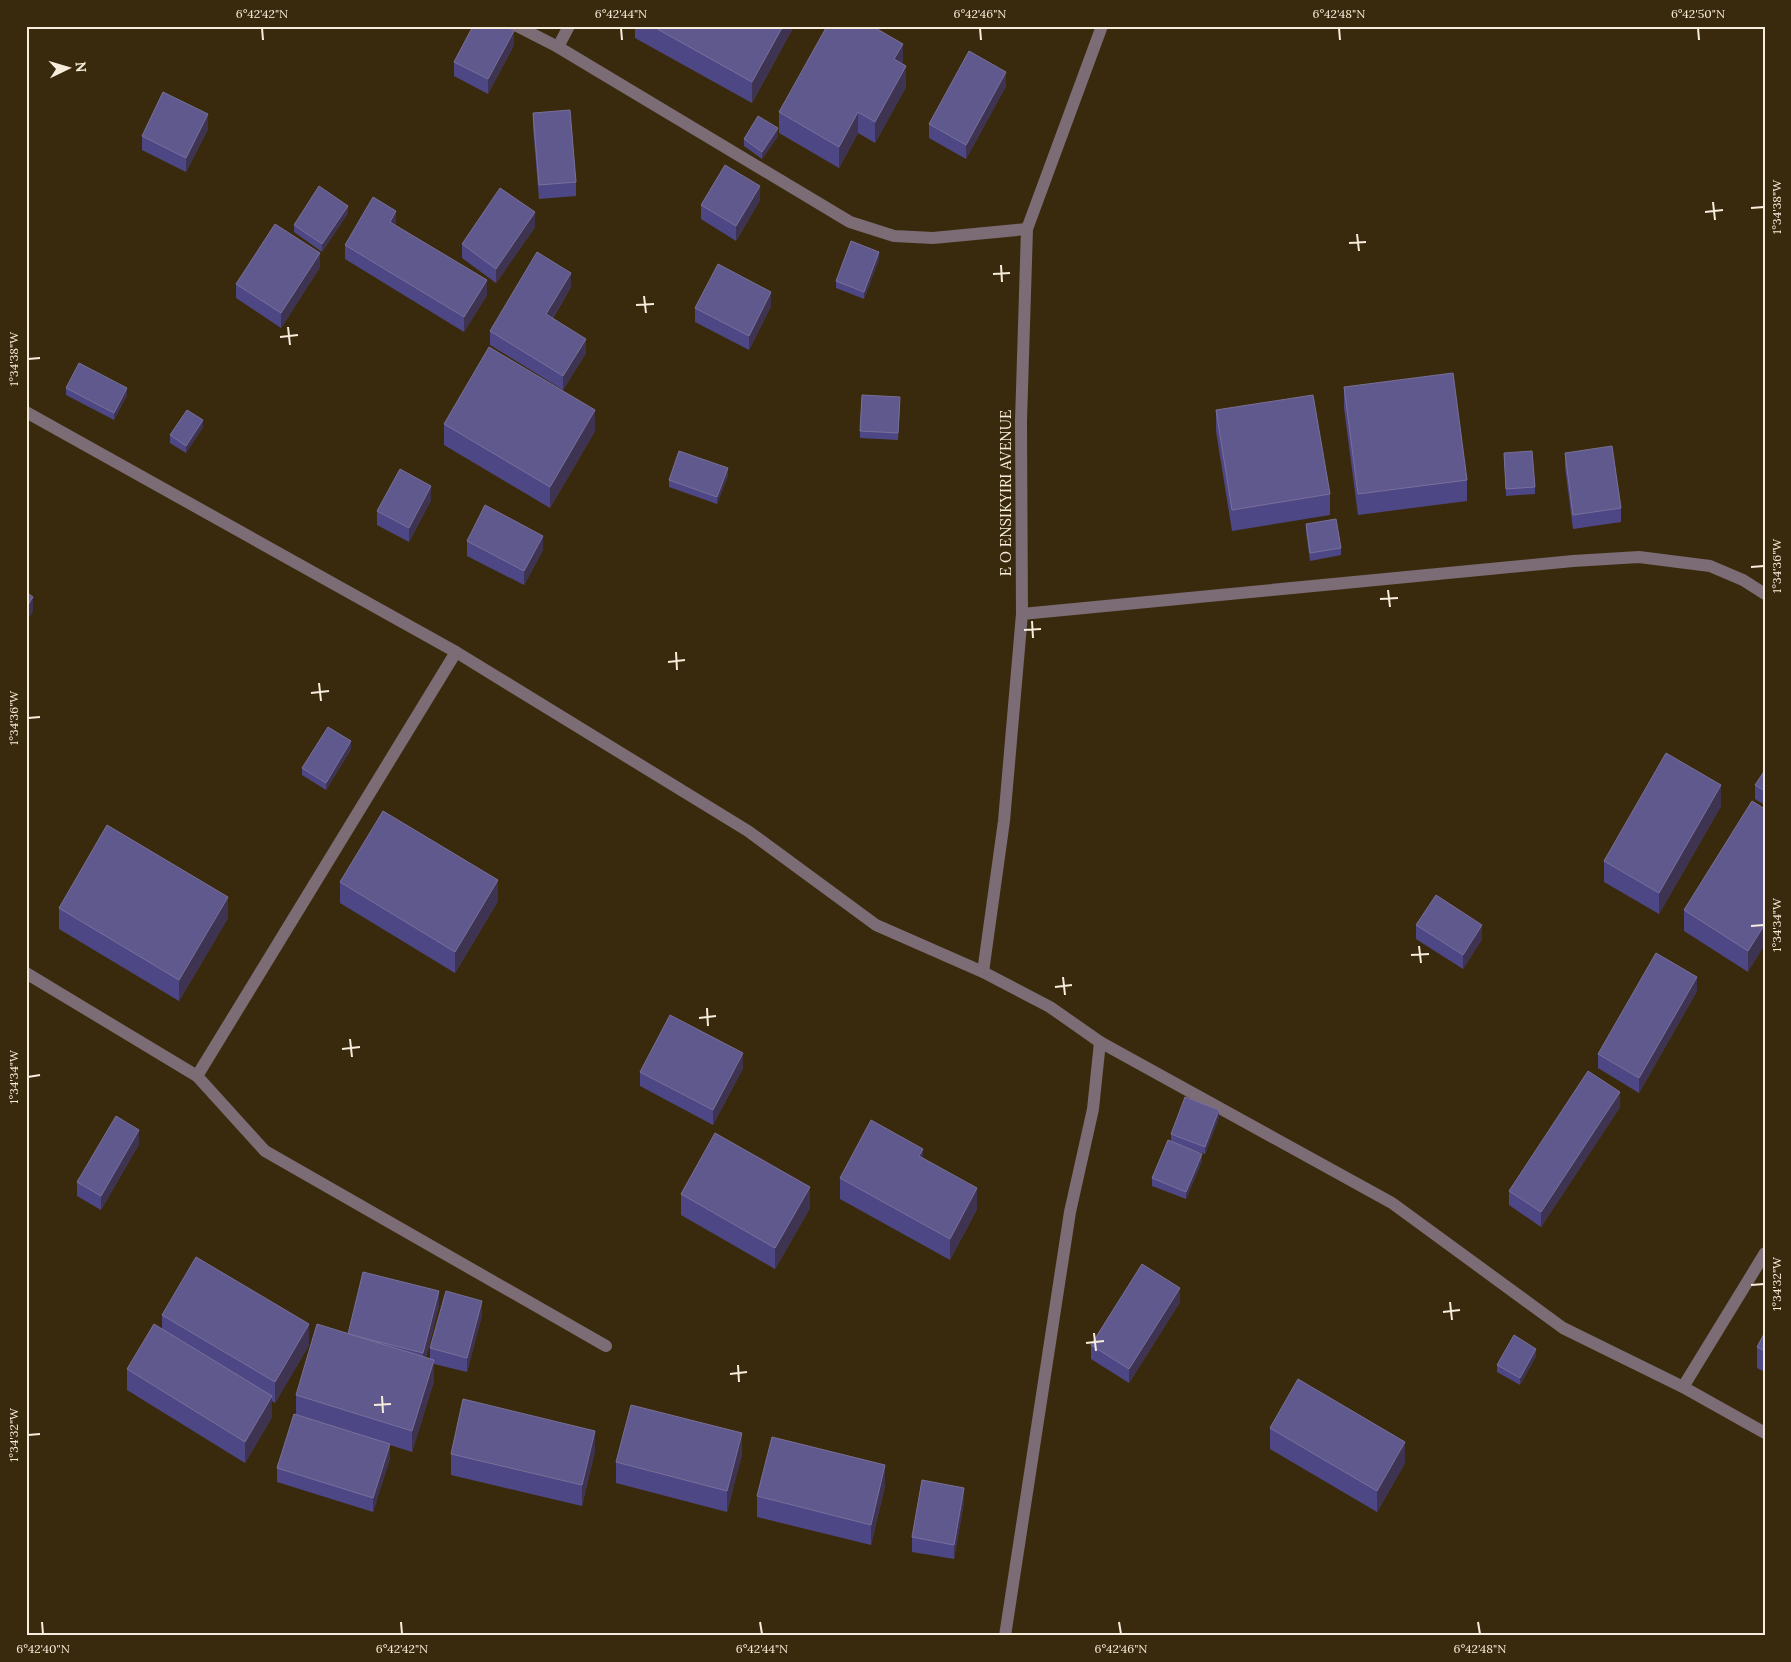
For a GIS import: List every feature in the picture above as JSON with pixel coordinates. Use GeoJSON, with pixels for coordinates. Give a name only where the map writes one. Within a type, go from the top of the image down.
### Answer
{"type":"FeatureCollection","features":[{"type":"Feature","properties":{"kind":"street"},"geometry":{"type":"LineString","coordinates":[[517,26],[558,47],[850,222],[894,236],[933,238],[1027,229]]}},
{"type":"Feature","properties":{"kind":"street"},"geometry":{"type":"LineString","coordinates":[[558,47],[569,26]]}},
{"type":"Feature","properties":{"kind":"street","name":"E O ENSIKYIRI AVENUE"},"geometry":{"type":"LineString","coordinates":[[983,972],[1004,821],[1022,614],[1021,421],[1027,229],[1102,26]]}},
{"type":"Feature","properties":{"kind":"street"},"geometry":{"type":"LineString","coordinates":[[26,412],[456,652],[748,831],[876,925],[983,972],[1050,1007],[1100,1042],[1392,1203],[1563,1328],[1683,1387],[1765,1433]]}},
{"type":"Feature","properties":{"kind":"street"},"geometry":{"type":"LineString","coordinates":[[1022,614],[1574,561],[1639,557],[1710,566],[1743,580],[1765,594]]}},
{"type":"Feature","properties":{"kind":"street"},"geometry":{"type":"LineString","coordinates":[[198,1076],[456,652]]}},
{"type":"Feature","properties":{"kind":"street"},"geometry":{"type":"LineString","coordinates":[[26,973],[198,1076],[265,1151],[606,1346]]}},
{"type":"Feature","properties":{"kind":"street"},"geometry":{"type":"LineString","coordinates":[[1005,1636],[1070,1212],[1093,1109],[1100,1042]]}},
{"type":"Feature","properties":{"kind":"street"},"geometry":{"type":"LineString","coordinates":[[1683,1387],[1765,1253]]}},
{"type":"Feature","properties":{"kind":"building"},"geometry":{"type":"Polygon","coordinates":[[[473,26],[505,26],[514,31],[488,79],[454,62],[473,26]]]}},
{"type":"Feature","properties":{"kind":"building"},"geometry":{"type":"Polygon","coordinates":[[[652,26],[783,26],[752,82],[652,26]]]}},
{"type":"Feature","properties":{"kind":"building"},"geometry":{"type":"Polygon","coordinates":[[[827,26],[872,26],[903,44],[894,59],[906,66],[875,122],[858,112],[839,147],[779,112],[827,26]]]}},
{"type":"Feature","properties":{"kind":"building"},"geometry":{"type":"Polygon","coordinates":[[[969,51],[1006,72],[966,145],[929,124],[969,51]]]}},
{"type":"Feature","properties":{"kind":"building"},"geometry":{"type":"Polygon","coordinates":[[[163,92],[208,114],[186,158],[142,136],[163,92]]]}},
{"type":"Feature","properties":{"kind":"building"},"geometry":{"type":"Polygon","coordinates":[[[570,110],[576,182],[539,185],[533,113],[570,110]]]}},
{"type":"Feature","properties":{"kind":"building"},"geometry":{"type":"Polygon","coordinates":[[[758,116],[778,128],[762,152],[744,139],[758,116]]]}},
{"type":"Feature","properties":{"kind":"building"},"geometry":{"type":"Polygon","coordinates":[[[725,165],[760,186],[736,226],[701,205],[725,165]]]}},
{"type":"Feature","properties":{"kind":"building"},"geometry":{"type":"Polygon","coordinates":[[[319,186],[348,206],[322,244],[294,225],[319,186]]]}},
{"type":"Feature","properties":{"kind":"building"},"geometry":{"type":"Polygon","coordinates":[[[500,188],[535,212],[496,269],[462,244],[500,188]]]}},
{"type":"Feature","properties":{"kind":"building"},"geometry":{"type":"Polygon","coordinates":[[[373,197],[396,211],[390,222],[487,280],[464,317],[345,245],[373,197]]]}},
{"type":"Feature","properties":{"kind":"building"},"geometry":{"type":"Polygon","coordinates":[[[275,224],[320,253],[281,313],[236,284],[275,224]]]}},
{"type":"Feature","properties":{"kind":"building"},"geometry":{"type":"Polygon","coordinates":[[[851,241],[879,252],[864,292],[836,281],[851,241]]]}},
{"type":"Feature","properties":{"kind":"building"},"geometry":{"type":"Polygon","coordinates":[[[537,252],[571,273],[546,314],[586,339],[563,376],[490,331],[537,252]]]}},
{"type":"Feature","properties":{"kind":"building"},"geometry":{"type":"Polygon","coordinates":[[[718,264],[771,292],[749,336],[695,308],[718,264]]]}},
{"type":"Feature","properties":{"kind":"building"},"geometry":{"type":"Polygon","coordinates":[[[489,347],[595,410],[550,487],[444,424],[489,347]]]}},
{"type":"Feature","properties":{"kind":"building"},"geometry":{"type":"Polygon","coordinates":[[[79,363],[127,388],[114,413],[66,388],[79,363]]]}},
{"type":"Feature","properties":{"kind":"building"},"geometry":{"type":"Polygon","coordinates":[[[1453,373],[1467,480],[1358,494],[1344,387],[1453,373]]]}},
{"type":"Feature","properties":{"kind":"building"},"geometry":{"type":"Polygon","coordinates":[[[862,395],[900,397],[898,433],[860,431],[862,395]]]}},
{"type":"Feature","properties":{"kind":"building"},"geometry":{"type":"Polygon","coordinates":[[[1313,395],[1330,494],[1232,510],[1216,410],[1313,395]]]}},
{"type":"Feature","properties":{"kind":"building"},"geometry":{"type":"Polygon","coordinates":[[[187,410],[203,420],[186,446],[170,435],[187,410]]]}},
{"type":"Feature","properties":{"kind":"building"},"geometry":{"type":"Polygon","coordinates":[[[1612,446],[1621,508],[1573,515],[1565,453],[1612,446]]]}},
{"type":"Feature","properties":{"kind":"building"},"geometry":{"type":"Polygon","coordinates":[[[679,451],[728,468],[717,497],[669,480],[679,451]]]}},
{"type":"Feature","properties":{"kind":"building"},"geometry":{"type":"Polygon","coordinates":[[[1532,451],[1535,487],[1506,489],[1504,453],[1532,451]]]}},
{"type":"Feature","properties":{"kind":"building"},"geometry":{"type":"Polygon","coordinates":[[[400,469],[431,486],[409,528],[377,511],[400,469]]]}},
{"type":"Feature","properties":{"kind":"building"},"geometry":{"type":"Polygon","coordinates":[[[485,505],[543,536],[524,571],[467,541],[485,505]]]}},
{"type":"Feature","properties":{"kind":"building"},"geometry":{"type":"Polygon","coordinates":[[[1336,519],[1341,548],[1310,553],[1306,524],[1336,519]]]}},
{"type":"Feature","properties":{"kind":"building"},"geometry":{"type":"Polygon","coordinates":[[[26,592],[33,597],[26,608],[26,592]]]}},
{"type":"Feature","properties":{"kind":"building"},"geometry":{"type":"Polygon","coordinates":[[[328,727],[351,741],[326,783],[302,768],[328,727]]]}},
{"type":"Feature","properties":{"kind":"building"},"geometry":{"type":"Polygon","coordinates":[[[1666,753],[1721,785],[1659,893],[1604,861],[1666,753]]]}},
{"type":"Feature","properties":{"kind":"building"},"geometry":{"type":"Polygon","coordinates":[[[1765,770],[1765,791],[1755,785],[1765,770]]]}},
{"type":"Feature","properties":{"kind":"building"},"geometry":{"type":"Polygon","coordinates":[[[1752,801],[1765,809],[1765,924],[1748,951],[1684,910],[1752,801]]]}},
{"type":"Feature","properties":{"kind":"building"},"geometry":{"type":"Polygon","coordinates":[[[383,811],[498,880],[455,952],[340,882],[383,811]]]}},
{"type":"Feature","properties":{"kind":"building"},"geometry":{"type":"Polygon","coordinates":[[[107,825],[228,897],[179,980],[59,908],[107,825]]]}},
{"type":"Feature","properties":{"kind":"building"},"geometry":{"type":"Polygon","coordinates":[[[1436,895],[1482,925],[1463,955],[1416,925],[1436,895]]]}},
{"type":"Feature","properties":{"kind":"building"},"geometry":{"type":"Polygon","coordinates":[[[1656,953],[1697,977],[1639,1078],[1598,1054],[1656,953]]]}},
{"type":"Feature","properties":{"kind":"building"},"geometry":{"type":"Polygon","coordinates":[[[670,1015],[743,1053],[713,1110],[640,1072],[670,1015]]]}},
{"type":"Feature","properties":{"kind":"building"},"geometry":{"type":"Polygon","coordinates":[[[1588,1071],[1620,1092],[1541,1212],[1509,1191],[1588,1071]]]}},
{"type":"Feature","properties":{"kind":"building"},"geometry":{"type":"Polygon","coordinates":[[[1185,1097],[1219,1110],[1205,1147],[1171,1134],[1185,1097]]]}},
{"type":"Feature","properties":{"kind":"building"},"geometry":{"type":"Polygon","coordinates":[[[116,1116],[139,1130],[101,1196],[77,1182],[116,1116]]]}},
{"type":"Feature","properties":{"kind":"building"},"geometry":{"type":"Polygon","coordinates":[[[871,1120],[923,1149],[919,1156],[977,1188],[950,1239],[840,1178],[871,1120]]]}},
{"type":"Feature","properties":{"kind":"building"},"geometry":{"type":"Polygon","coordinates":[[[715,1133],[810,1187],[775,1248],[681,1194],[715,1133]]]}},
{"type":"Feature","properties":{"kind":"building"},"geometry":{"type":"Polygon","coordinates":[[[1168,1140],[1202,1154],[1186,1192],[1152,1178],[1168,1140]]]}},
{"type":"Feature","properties":{"kind":"building"},"geometry":{"type":"Polygon","coordinates":[[[196,1257],[309,1324],[275,1382],[162,1315],[196,1257]]]}},
{"type":"Feature","properties":{"kind":"building"},"geometry":{"type":"Polygon","coordinates":[[[1142,1264],[1180,1288],[1129,1369],[1091,1345],[1142,1264]]]}},
{"type":"Feature","properties":{"kind":"building"},"geometry":{"type":"Polygon","coordinates":[[[363,1272],[439,1291],[423,1353],[348,1334],[363,1272]]]}},
{"type":"Feature","properties":{"kind":"building"},"geometry":{"type":"Polygon","coordinates":[[[446,1291],[482,1301],[467,1358],[430,1348],[446,1291]]]}},
{"type":"Feature","properties":{"kind":"building"},"geometry":{"type":"Polygon","coordinates":[[[154,1324],[272,1396],[245,1442],[127,1369],[154,1324]]]}},
{"type":"Feature","properties":{"kind":"building"},"geometry":{"type":"Polygon","coordinates":[[[317,1324],[434,1360],[412,1431],[296,1395],[317,1324]]]}},
{"type":"Feature","properties":{"kind":"building"},"geometry":{"type":"Polygon","coordinates":[[[1765,1332],[1765,1351],[1757,1347],[1765,1332]]]}},
{"type":"Feature","properties":{"kind":"building"},"geometry":{"type":"Polygon","coordinates":[[[1514,1335],[1536,1349],[1520,1378],[1497,1365],[1514,1335]]]}},
{"type":"Feature","properties":{"kind":"building"},"geometry":{"type":"Polygon","coordinates":[[[1298,1379],[1405,1442],[1377,1491],[1270,1428],[1298,1379]]]}},
{"type":"Feature","properties":{"kind":"building"},"geometry":{"type":"Polygon","coordinates":[[[463,1399],[595,1431],[582,1485],[451,1454],[463,1399]]]}},
{"type":"Feature","properties":{"kind":"building"},"geometry":{"type":"Polygon","coordinates":[[[631,1405],[742,1433],[727,1491],[616,1462],[631,1405]]]}},
{"type":"Feature","properties":{"kind":"building"},"geometry":{"type":"Polygon","coordinates":[[[294,1414],[390,1444],[373,1498],[277,1468],[294,1414]]]}},
{"type":"Feature","properties":{"kind":"building"},"geometry":{"type":"Polygon","coordinates":[[[772,1437],[885,1465],[871,1525],[757,1496],[772,1437]]]}},
{"type":"Feature","properties":{"kind":"building"},"geometry":{"type":"Polygon","coordinates":[[[922,1480],[964,1488],[954,1545],[912,1537],[922,1480]]]}}]}
